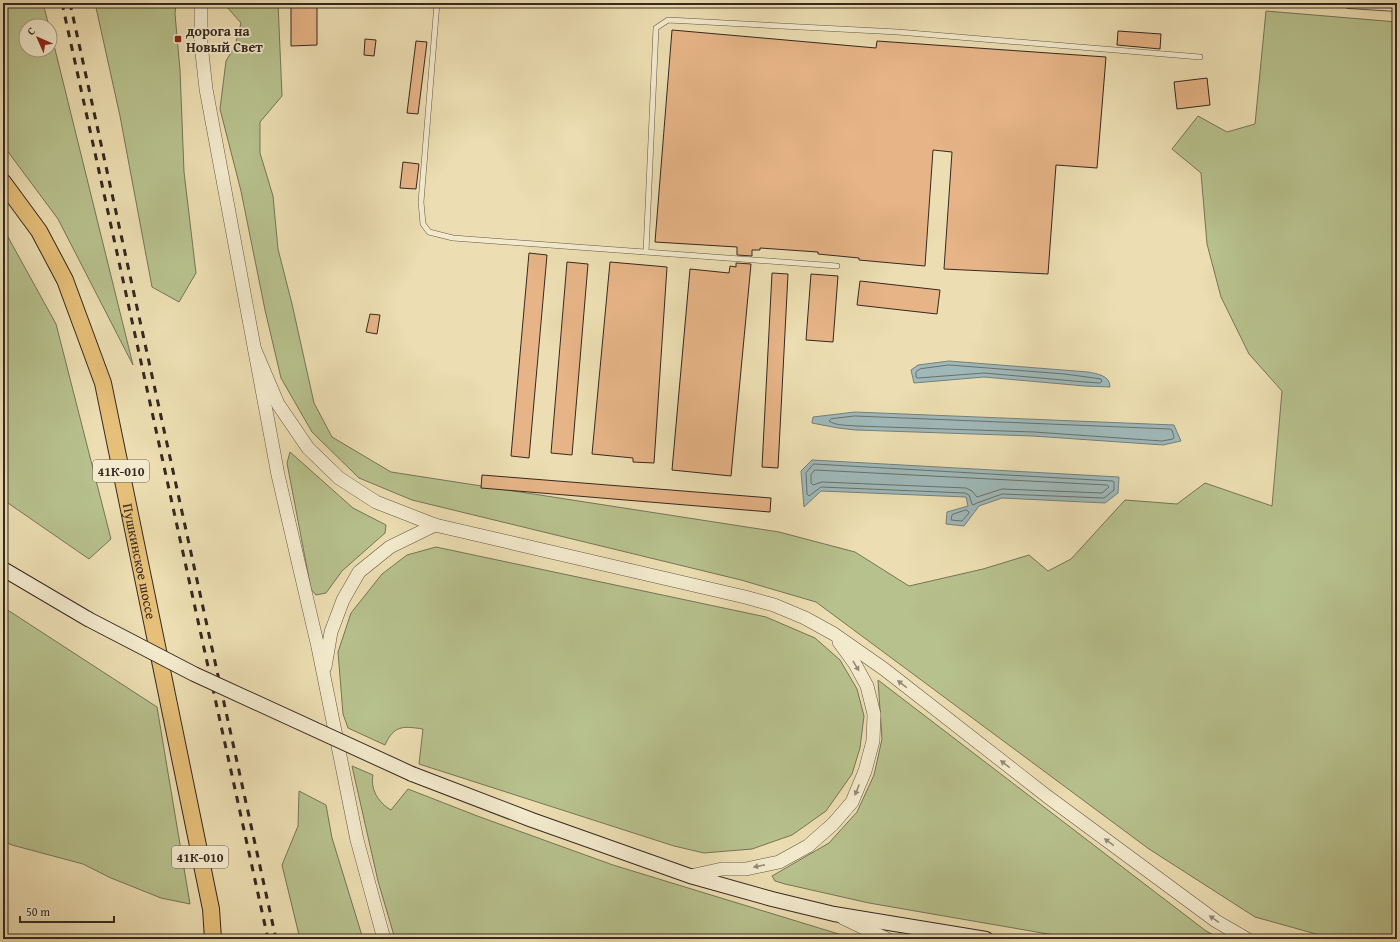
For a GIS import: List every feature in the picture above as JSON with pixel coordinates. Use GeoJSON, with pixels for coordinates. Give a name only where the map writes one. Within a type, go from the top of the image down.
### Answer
{"type":"FeatureCollection","features":[{"type":"Feature","properties":{"kind":"main road","name":"Пушкинское шоссе"},"geometry":{"type":"LineString","coordinates":[[3,182],[39,231],[65,280],[103,383],[211,909],[213,939]]}},
{"type":"Feature","properties":{"kind":"main road"},"geometry":{"type":"LineString","coordinates":[[3,569],[88,619],[194,674],[412,774],[532,820],[690,876],[772,899],[834,914],[986,939]]}},
{"type":"Feature","properties":{"kind":"street"},"geometry":{"type":"LineString","coordinates":[[201,3],[201,44],[206,89],[278,475],[324,676],[357,840],[384,939]]}},
{"type":"Feature","properties":{"kind":"street"},"geometry":{"type":"LineString","coordinates":[[1349,3],[1397,6]]}},
{"type":"Feature","properties":{"kind":"street"},"geometry":{"type":"LineString","coordinates":[[255,350],[278,404],[308,448],[339,478],[376,502],[435,524],[774,605],[805,618],[834,634],[884,670],[1048,797],[1216,921],[1247,939]]}},
{"type":"Feature","properties":{"kind":"street"},"geometry":{"type":"LineString","coordinates":[[324,676],[331,632],[343,600],[359,572],[390,547],[435,524]]}},
{"type":"Feature","properties":{"kind":"street"},"geometry":{"type":"LineString","coordinates":[[690,876],[722,869],[746,868],[779,862],[808,846],[833,824],[852,802],[865,771],[873,741],[874,714],[867,686],[855,664],[834,634]]}},
{"type":"Feature","properties":{"kind":"street"},"geometry":{"type":"LineString","coordinates":[[834,914],[887,939]]}},
{"type":"Feature","properties":{"kind":"lane"},"geometry":{"type":"LineString","coordinates":[[437,3],[421,202],[423,224],[429,232],[453,238],[837,266]]}},
{"type":"Feature","properties":{"kind":"lane"},"geometry":{"type":"LineString","coordinates":[[646,252],[656,28],[668,20],[898,32],[1200,57]]}},
{"type":"Feature","properties":{"kind":"green space"},"geometry":{"type":"Polygon","coordinates":[[[3,3],[43,3],[47,18],[18,18],[18,58],[57,58],[133,365],[58,219],[3,145],[3,3]]]}},
{"type":"Feature","properties":{"kind":"green space"},"geometry":{"type":"Polygon","coordinates":[[[95,3],[176,3],[175,14],[180,70],[184,172],[196,273],[179,302],[152,287],[120,116],[95,3]]]}},
{"type":"Feature","properties":{"kind":"green space"},"geometry":{"type":"Polygon","coordinates":[[[227,3],[278,3],[282,96],[260,122],[260,153],[273,196],[278,249],[314,403],[332,437],[391,472],[779,532],[855,552],[909,586],[983,569],[1029,555],[1048,571],[1071,559],[1125,500],[1177,504],[1205,483],[1272,506],[1282,391],[1249,354],[1221,297],[1207,244],[1201,173],[1172,149],[1198,116],[1227,132],[1255,124],[1266,11],[1397,22],[1397,939],[1334,939],[1255,917],[1149,849],[816,602],[741,580],[412,500],[359,478],[312,432],[281,378],[265,310],[241,191],[220,109],[226,61],[235,46],[241,23],[227,7],[227,3]]]}},
{"type":"Feature","properties":{"kind":"green space"},"geometry":{"type":"Polygon","coordinates":[[[3,228],[56,324],[111,539],[89,559],[5,501],[3,502],[3,228]]]}},
{"type":"Feature","properties":{"kind":"green space"},"geometry":{"type":"Polygon","coordinates":[[[290,452],[353,508],[386,525],[385,533],[342,571],[326,593],[316,595],[311,589],[287,463],[290,452]]]}},
{"type":"Feature","properties":{"kind":"green space"},"geometry":{"type":"Polygon","coordinates":[[[436,547],[766,617],[815,638],[840,660],[857,689],[864,716],[860,748],[852,774],[826,811],[792,835],[752,849],[704,853],[674,846],[419,764],[423,729],[410,727],[400,728],[388,738],[385,745],[348,728],[343,714],[338,652],[351,613],[382,574],[407,555],[436,547]]]}},
{"type":"Feature","properties":{"kind":"green space"},"geometry":{"type":"Polygon","coordinates":[[[3,607],[157,707],[190,904],[161,898],[111,878],[83,864],[12,845],[3,841],[3,607]]]}},
{"type":"Feature","properties":{"kind":"green space"},"geometry":{"type":"Polygon","coordinates":[[[878,680],[1206,931],[1221,939],[1077,939],[869,903],[775,881],[772,876],[829,843],[857,812],[874,775],[882,739],[878,680]]]}},
{"type":"Feature","properties":{"kind":"green space"},"geometry":{"type":"Polygon","coordinates":[[[352,766],[373,775],[372,781],[376,796],[391,810],[408,789],[480,817],[613,865],[855,939],[395,939],[378,881],[352,766]]]}},
{"type":"Feature","properties":{"kind":"green space"},"geometry":{"type":"Polygon","coordinates":[[[299,791],[326,805],[332,838],[363,939],[300,939],[282,865],[298,826],[299,791]]]}},
{"type":"Feature","properties":{"kind":"water"},"geometry":{"type":"Polygon","coordinates":[[[949,361],[1088,372],[1099,374],[1108,380],[1110,387],[984,377],[914,383],[911,370],[918,365],[949,361]]]}},
{"type":"Feature","properties":{"kind":"water"},"geometry":{"type":"Polygon","coordinates":[[[855,412],[1174,425],[1181,441],[1163,445],[1033,436],[856,430],[812,423],[813,417],[855,412]]]}},
{"type":"Feature","properties":{"kind":"water"},"geometry":{"type":"Polygon","coordinates":[[[812,460],[1119,477],[1118,493],[1105,503],[1002,498],[979,506],[964,526],[946,524],[947,512],[968,506],[966,497],[821,491],[804,507],[801,471],[812,460]]]}},
{"type":"Feature","properties":{"kind":"building"},"geometry":{"type":"Polygon","coordinates":[[[291,6],[317,6],[317,45],[291,46],[291,6]]]}},
{"type":"Feature","properties":{"kind":"building"},"geometry":{"type":"Polygon","coordinates":[[[672,30],[876,48],[877,41],[1106,57],[1097,168],[1056,165],[1048,274],[944,269],[952,152],[933,150],[925,266],[859,260],[859,258],[818,254],[818,252],[760,248],[760,250],[752,250],[752,256],[737,255],[737,247],[655,242],[672,30]]]}},
{"type":"Feature","properties":{"kind":"building"},"geometry":{"type":"Polygon","coordinates":[[[1118,31],[1161,34],[1160,49],[1117,45],[1118,31]]]}},
{"type":"Feature","properties":{"kind":"building"},"geometry":{"type":"Polygon","coordinates":[[[365,39],[376,40],[374,56],[364,55],[365,39]]]}},
{"type":"Feature","properties":{"kind":"building"},"geometry":{"type":"Polygon","coordinates":[[[416,41],[427,42],[418,114],[407,113],[416,41]]]}},
{"type":"Feature","properties":{"kind":"building"},"geometry":{"type":"Polygon","coordinates":[[[1207,78],[1210,105],[1177,109],[1174,82],[1207,78]]]}},
{"type":"Feature","properties":{"kind":"building"},"geometry":{"type":"Polygon","coordinates":[[[403,162],[419,164],[416,189],[400,188],[403,162]]]}},
{"type":"Feature","properties":{"kind":"building"},"geometry":{"type":"Polygon","coordinates":[[[529,253],[547,255],[529,458],[511,456],[529,253]]]}},
{"type":"Feature","properties":{"kind":"building"},"geometry":{"type":"Polygon","coordinates":[[[567,262],[588,264],[572,455],[551,453],[567,262]]]}},
{"type":"Feature","properties":{"kind":"building"},"geometry":{"type":"Polygon","coordinates":[[[610,262],[667,267],[654,463],[633,462],[633,458],[592,454],[610,262]]]}},
{"type":"Feature","properties":{"kind":"building"},"geometry":{"type":"Polygon","coordinates":[[[736,263],[751,264],[731,476],[672,470],[690,269],[729,273],[730,266],[736,267],[736,263]]]}},
{"type":"Feature","properties":{"kind":"building"},"geometry":{"type":"Polygon","coordinates":[[[772,273],[788,274],[778,468],[762,467],[772,273]]]}},
{"type":"Feature","properties":{"kind":"building"},"geometry":{"type":"Polygon","coordinates":[[[811,274],[838,276],[833,342],[806,340],[811,274]]]}},
{"type":"Feature","properties":{"kind":"building"},"geometry":{"type":"Polygon","coordinates":[[[860,281],[940,290],[937,314],[857,305],[860,281]]]}},
{"type":"Feature","properties":{"kind":"building"},"geometry":{"type":"Polygon","coordinates":[[[370,314],[380,315],[377,334],[366,332],[370,314]]]}},
{"type":"Feature","properties":{"kind":"building"},"geometry":{"type":"Polygon","coordinates":[[[482,475],[771,498],[770,512],[481,488],[482,475]]]}},
{"type":"Feature","properties":{"kind":"railway"},"geometry":{"type":"LineString","coordinates":[[62,3],[268,939]]}},
{"type":"Feature","properties":{"kind":"railway"},"geometry":{"type":"LineString","coordinates":[[70,3],[276,939]]}},
{"type":"Feature","properties":{"kind":"place","name":"дорога на Новый Свет"},"geometry":{"type":"Point","coordinates":[178,39]}}]}
